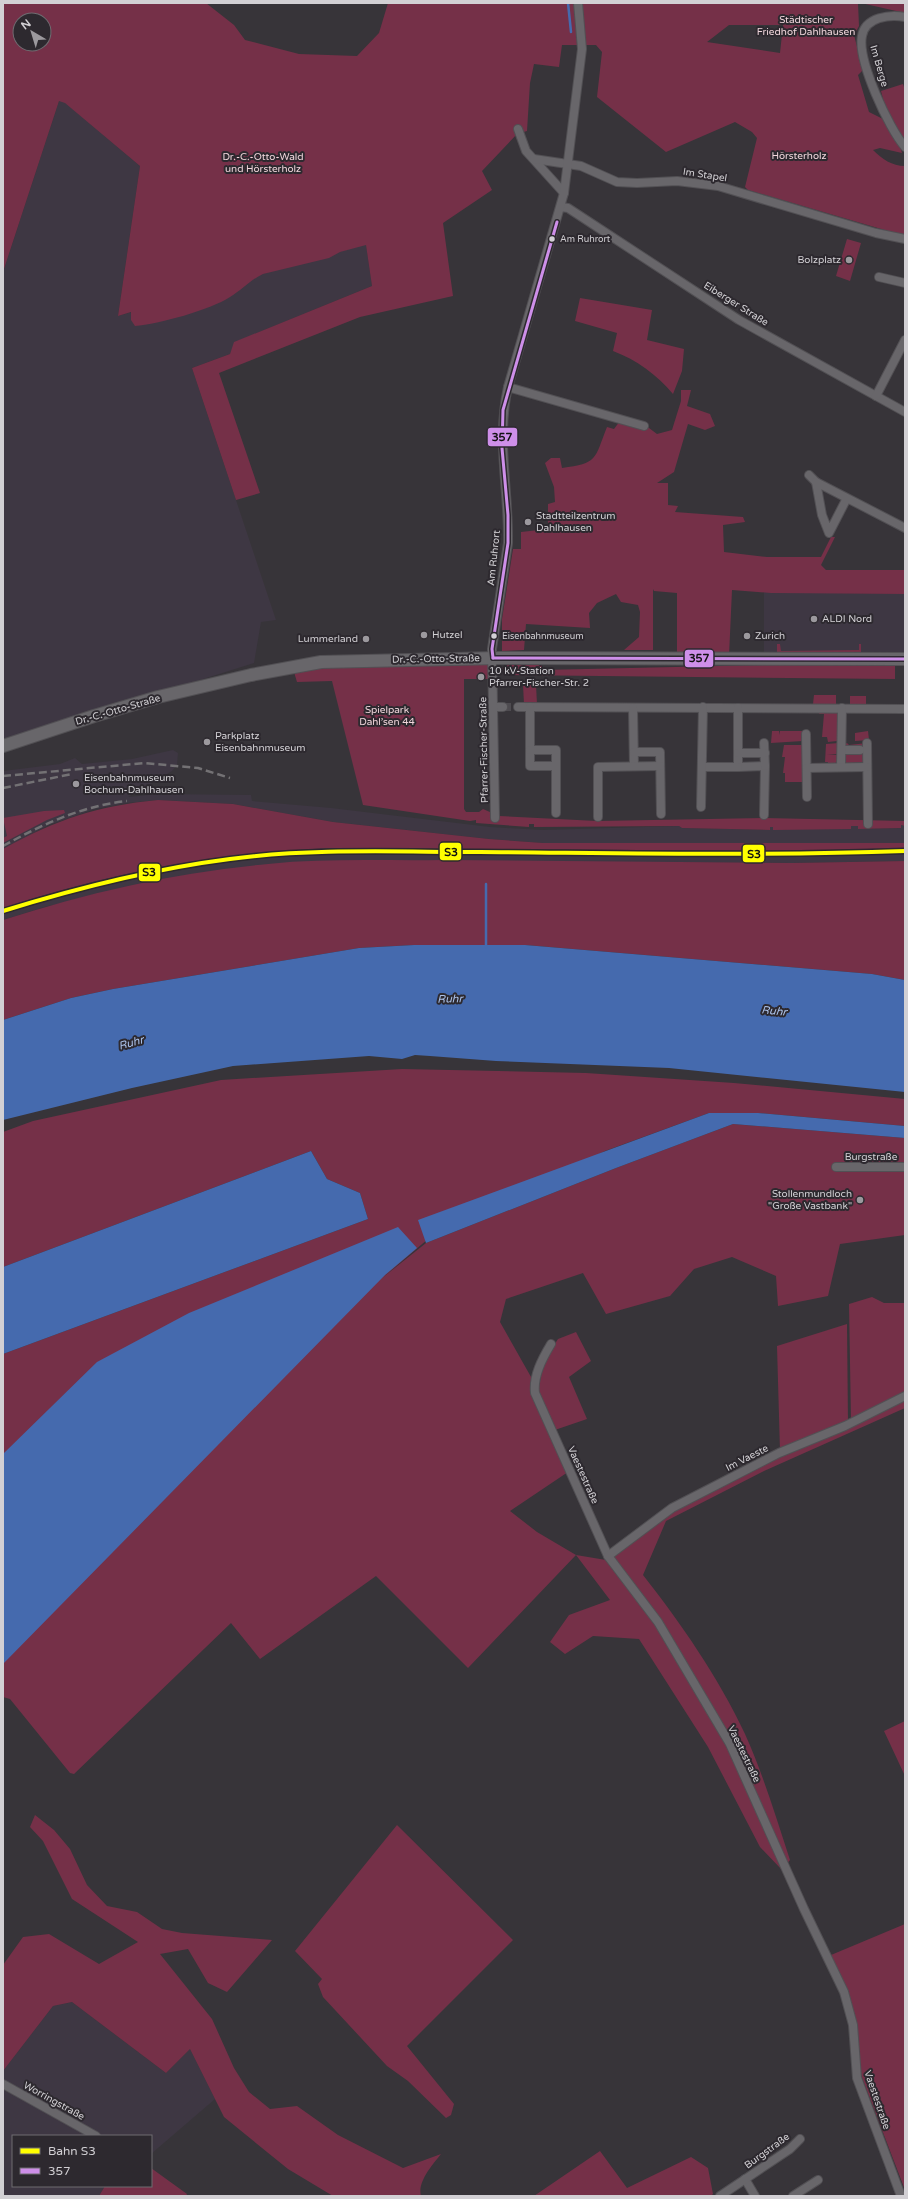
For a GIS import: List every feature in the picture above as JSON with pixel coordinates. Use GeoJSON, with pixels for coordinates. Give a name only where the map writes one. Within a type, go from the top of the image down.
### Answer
{"type":"FeatureCollection","features":[{"type":"Feature","properties":{"kind":"street","name":"Am Ruhrort"},"geometry":{"type":"LineString","coordinates":[[493,658],[492,649],[508,543],[508,515],[502,425],[508,387],[564,193],[570,132],[582,49],[578,3]]}},
{"type":"Feature","properties":{"kind":"street","name":"Im Berge"},"geometry":{"type":"LineString","coordinates":[[905,17],[894,15],[873,21],[862,35],[862,49],[871,81],[891,128],[905,147]]}},
{"type":"Feature","properties":{"kind":"street"},"geometry":{"type":"LineString","coordinates":[[518,129],[524,147],[564,193]]}},
{"type":"Feature","properties":{"kind":"street","name":"Im Stapel"},"geometry":{"type":"LineString","coordinates":[[534,159],[568,163],[622,182],[637,183],[677,181],[718,186],[876,233],[905,239]]}},
{"type":"Feature","properties":{"kind":"street","name":"Eiberger Straße"},"geometry":{"type":"LineString","coordinates":[[561,207],[568,208],[739,320],[905,412]]}},
{"type":"Feature","properties":{"kind":"street"},"geometry":{"type":"LineString","coordinates":[[879,277],[905,283]]}},
{"type":"Feature","properties":{"kind":"street"},"geometry":{"type":"LineString","coordinates":[[876,396],[905,340]]}},
{"type":"Feature","properties":{"kind":"street"},"geometry":{"type":"LineString","coordinates":[[508,387],[644,426]]}},
{"type":"Feature","properties":{"kind":"street"},"geometry":{"type":"LineString","coordinates":[[809,475],[816,482],[905,528]]}},
{"type":"Feature","properties":{"kind":"street"},"geometry":{"type":"LineString","coordinates":[[816,482],[816,506],[825,529],[829,533],[847,498]]}},
{"type":"Feature","properties":{"kind":"street","name":"Dr.-C.-Otto-Straße"},"geometry":{"type":"LineString","coordinates":[[3,746],[94,716],[211,684],[289,668],[330,662],[493,658],[905,659]]}},
{"type":"Feature","properties":{"kind":"street","name":"Pfarrer-Fischer-Straße"},"geometry":{"type":"LineString","coordinates":[[493,658],[498,707],[495,818]]}},
{"type":"Feature","properties":{"kind":"street"},"geometry":{"type":"LineString","coordinates":[[518,707],[905,709]]}},
{"type":"Feature","properties":{"kind":"street"},"geometry":{"type":"LineString","coordinates":[[530,707],[530,766],[556,766]]}},
{"type":"Feature","properties":{"kind":"street"},"geometry":{"type":"LineString","coordinates":[[701,807],[703,707]]}},
{"type":"Feature","properties":{"kind":"street"},"geometry":{"type":"LineString","coordinates":[[633,708],[634,766]]}},
{"type":"Feature","properties":{"kind":"street"},"geometry":{"type":"LineString","coordinates":[[738,708],[738,767]]}},
{"type":"Feature","properties":{"kind":"street"},"geometry":{"type":"LineString","coordinates":[[841,767],[842,708]]}},
{"type":"Feature","properties":{"kind":"street"},"geometry":{"type":"LineString","coordinates":[[806,734],[807,796]]}},
{"type":"Feature","properties":{"kind":"street"},"geometry":{"type":"LineString","coordinates":[[764,743],[764,815]]}},
{"type":"Feature","properties":{"kind":"street"},"geometry":{"type":"LineString","coordinates":[[867,743],[868,824]]}},
{"type":"Feature","properties":{"kind":"street"},"geometry":{"type":"LineString","coordinates":[[530,750],[556,750],[556,813]]}},
{"type":"Feature","properties":{"kind":"street"},"geometry":{"type":"LineString","coordinates":[[842,750],[860,750]]}},
{"type":"Feature","properties":{"kind":"street"},"geometry":{"type":"LineString","coordinates":[[634,752],[660,752],[661,814]]}},
{"type":"Feature","properties":{"kind":"street"},"geometry":{"type":"LineString","coordinates":[[738,753],[764,753]]}},
{"type":"Feature","properties":{"kind":"street"},"geometry":{"type":"LineString","coordinates":[[598,817],[598,767],[660,766]]}},
{"type":"Feature","properties":{"kind":"street"},"geometry":{"type":"LineString","coordinates":[[702,767],[765,766]]}},
{"type":"Feature","properties":{"kind":"street"},"geometry":{"type":"LineString","coordinates":[[807,768],[868,767]]}},
{"type":"Feature","properties":{"kind":"street","name":"Burgstraße"},"geometry":{"type":"LineString","coordinates":[[836,1167],[905,1167]]}},
{"type":"Feature","properties":{"kind":"street","name":"Vaestestraße"},"geometry":{"type":"LineString","coordinates":[[551,1344],[542,1359],[534,1384],[535,1393],[608,1556],[658,1622],[730,1744],[844,1992],[853,2025],[857,2078],[901,2196]]}},
{"type":"Feature","properties":{"kind":"street","name":"Im Vaeste"},"geometry":{"type":"LineString","coordinates":[[608,1556],[672,1508],[779,1453],[845,1426],[905,1396]]}},
{"type":"Feature","properties":{"kind":"street","name":"Worringstraße"},"geometry":{"type":"LineString","coordinates":[[3,2084],[94,2135]]}},
{"type":"Feature","properties":{"kind":"street","name":"Burgstraße"},"geometry":{"type":"LineString","coordinates":[[720,2196],[790,2149],[800,2139]]}},
{"type":"Feature","properties":{"kind":"street","name":"Burgstraße"},"geometry":{"type":"LineString","coordinates":[[745,2179],[755,2196]]}},
{"type":"Feature","properties":{"kind":"street"},"geometry":{"type":"LineString","coordinates":[[793,2196],[818,2180]]}},
{"type":"Feature","properties":{"kind":"shaded area"},"geometry":{"type":"Polygon","coordinates":[[[60,98],[140,166],[118,316],[366,244],[372,286],[235,342],[230,354],[192,368],[276,620],[261,622],[254,663],[3,742],[3,272],[60,98]]]}},
{"type":"Feature","properties":{"kind":"shaded area"},"geometry":{"type":"Polygon","coordinates":[[[764,592],[905,594],[905,654],[764,655],[764,592]]]}},
{"type":"Feature","properties":{"kind":"shaded area"},"geometry":{"type":"Polygon","coordinates":[[[173,750],[178,753],[177,765],[172,771],[128,797],[158,794],[251,795],[252,801],[331,808],[490,827],[542,830],[679,826],[682,828],[770,830],[770,827],[773,827],[773,829],[851,828],[851,825],[859,826],[859,829],[901,828],[901,825],[905,826],[905,843],[543,843],[489,839],[333,822],[233,804],[158,800],[127,803],[95,809],[49,825],[3,849],[3,771],[60,764],[75,758],[82,764],[132,759],[173,750]]]}},
{"type":"Feature","properties":{"kind":"shaded area"},"geometry":{"type":"Polygon","coordinates":[[[332,848],[794,851],[905,848],[905,861],[792,863],[333,861],[48,906],[3,920],[3,908],[53,891],[136,871],[267,851],[332,848]]]}},
{"type":"Feature","properties":{"kind":"shaded area"},"geometry":{"type":"Polygon","coordinates":[[[72,2002],[166,2073],[190,2049],[215,2099],[152,2153],[152,2135],[12,2135],[12,2187],[104,2187],[99,2196],[3,2196],[3,2071],[53,2006],[72,2002]]]}},
{"type":"Feature","properties":{"kind":"green space","name":"Dr.-C.-Otto-Wald und Hörsterholz"},"geometry":{"type":"Polygon","coordinates":[[[3,3],[206,3],[234,25],[245,40],[299,54],[357,56],[379,33],[388,3],[858,3],[859,26],[854,35],[863,70],[858,75],[869,112],[889,122],[881,91],[903,84],[905,90],[905,140],[899,143],[902,153],[880,148],[873,150],[880,156],[896,165],[905,166],[905,236],[748,190],[745,187],[757,138],[752,132],[735,122],[666,152],[597,97],[602,52],[596,45],[562,45],[559,67],[534,64],[530,83],[527,131],[517,134],[482,171],[492,190],[443,223],[453,296],[360,317],[219,373],[260,493],[236,500],[192,368],[230,354],[234,342],[372,286],[366,245],[340,252],[329,258],[263,274],[230,297],[210,307],[170,319],[135,326],[131,320],[131,312],[118,316],[140,166],[65,103],[59,101],[3,272],[3,3]],[[729,25],[707,42],[780,53],[783,25],[729,25]]]}},
{"type":"Feature","properties":{"kind":"green space"},"geometry":{"type":"Polygon","coordinates":[[[861,3],[905,3],[905,13],[861,3]]]}},
{"type":"Feature","properties":{"kind":"green space","name":"Bolzplatz"},"geometry":{"type":"Polygon","coordinates":[[[847,239],[861,243],[850,281],[836,276],[847,239]]]}},
{"type":"Feature","properties":{"kind":"green space"},"geometry":{"type":"Polygon","coordinates":[[[580,298],[652,310],[647,340],[684,349],[682,371],[673,394],[646,369],[613,351],[617,333],[575,321],[580,298]]]}},
{"type":"Feature","properties":{"kind":"green space"},"geometry":{"type":"Polygon","coordinates":[[[681,390],[691,390],[687,406],[710,414],[715,426],[705,430],[688,424],[674,472],[657,483],[668,483],[668,505],[678,506],[675,512],[743,517],[745,522],[723,525],[724,552],[767,557],[821,557],[831,537],[835,537],[821,565],[826,570],[905,570],[905,594],[771,593],[732,590],[729,656],[677,655],[677,593],[654,591],[653,589],[653,650],[624,650],[639,637],[640,612],[638,605],[621,602],[616,594],[597,603],[589,613],[590,628],[526,624],[524,650],[502,651],[502,619],[513,549],[521,549],[521,532],[548,529],[548,504],[555,502],[554,487],[545,463],[551,458],[560,458],[562,468],[589,462],[597,453],[607,427],[614,429],[620,421],[649,428],[657,434],[672,430],[681,401],[681,390]]]}},
{"type":"Feature","properties":{"kind":"green space"},"geometry":{"type":"Polygon","coordinates":[[[777,644],[780,644],[781,651],[859,650],[859,644],[861,644],[861,652],[777,653],[777,644]]]}},
{"type":"Feature","properties":{"kind":"green space"},"geometry":{"type":"Polygon","coordinates":[[[519,663],[542,663],[542,670],[805,664],[895,665],[895,679],[504,675],[503,671],[500,671],[507,665],[519,663]]]}},
{"type":"Feature","properties":{"kind":"green space","name":"Spielpark Dahl’sen 44"},"geometry":{"type":"Polygon","coordinates":[[[489,664],[489,679],[464,679],[464,809],[466,812],[479,812],[483,809],[499,816],[597,821],[764,818],[905,821],[905,826],[901,825],[901,828],[858,829],[858,826],[851,826],[851,829],[773,830],[773,827],[770,827],[770,830],[682,828],[679,826],[534,827],[534,824],[529,824],[529,827],[476,823],[476,820],[470,821],[363,805],[332,681],[297,682],[294,672],[332,667],[489,664]]]}},
{"type":"Feature","properties":{"kind":"green space"},"geometry":{"type":"Polygon","coordinates":[[[523,685],[536,685],[537,704],[524,704],[523,685]]]}},
{"type":"Feature","properties":{"kind":"green space"},"geometry":{"type":"Polygon","coordinates":[[[814,695],[836,695],[836,704],[813,704],[814,695]]]}},
{"type":"Feature","properties":{"kind":"green space"},"geometry":{"type":"Polygon","coordinates":[[[850,696],[866,696],[866,704],[850,705],[850,696]]]}},
{"type":"Feature","properties":{"kind":"green space"},"geometry":{"type":"Polygon","coordinates":[[[838,710],[837,741],[828,742],[827,737],[822,737],[824,714],[819,714],[820,711],[838,710]]]}},
{"type":"Feature","properties":{"kind":"green space"},"geometry":{"type":"Polygon","coordinates":[[[772,731],[779,731],[779,735],[780,731],[803,731],[803,741],[771,743],[772,731]]]}},
{"type":"Feature","properties":{"kind":"green space"},"geometry":{"type":"Polygon","coordinates":[[[868,731],[869,740],[855,741],[855,733],[868,731]]]}},
{"type":"Feature","properties":{"kind":"green space"},"geometry":{"type":"Polygon","coordinates":[[[839,743],[838,754],[827,755],[838,755],[838,762],[828,765],[828,762],[825,762],[826,744],[839,743]]]}},
{"type":"Feature","properties":{"kind":"green space"},"geometry":{"type":"Polygon","coordinates":[[[847,743],[849,745],[867,743],[864,762],[839,764],[840,746],[847,743]]]}},
{"type":"Feature","properties":{"kind":"green space"},"geometry":{"type":"Polygon","coordinates":[[[784,745],[803,745],[802,782],[785,782],[785,773],[783,773],[785,757],[782,757],[784,745]]]}},
{"type":"Feature","properties":{"kind":"green space"},"geometry":{"type":"Polygon","coordinates":[[[158,800],[233,804],[333,822],[489,839],[543,843],[905,843],[905,848],[794,851],[332,848],[247,854],[165,866],[84,884],[3,908],[3,849],[60,822],[96,810],[158,800]]]}},
{"type":"Feature","properties":{"kind":"green space"},"geometry":{"type":"Polygon","coordinates":[[[64,810],[65,813],[47,820],[3,843],[3,838],[7,836],[3,818],[44,811],[64,810]]]}},
{"type":"Feature","properties":{"kind":"green space"},"geometry":{"type":"Polygon","coordinates":[[[443,860],[792,863],[905,861],[905,980],[872,974],[525,945],[414,945],[359,948],[113,989],[71,998],[3,1020],[3,920],[134,884],[201,872],[290,862],[443,860]]]}},
{"type":"Feature","properties":{"kind":"green space"},"geometry":{"type":"Polygon","coordinates":[[[402,1069],[586,1073],[734,1083],[905,1099],[905,1126],[758,1113],[709,1113],[605,1151],[428,1239],[381,1279],[426,1243],[616,1168],[733,1124],[905,1138],[905,1235],[840,1244],[828,1296],[778,1306],[776,1276],[732,1257],[694,1269],[670,1296],[606,1314],[583,1273],[506,1299],[500,1322],[535,1384],[539,1386],[544,1361],[558,1339],[576,1332],[591,1361],[569,1377],[587,1419],[549,1432],[568,1472],[510,1511],[537,1532],[576,1555],[468,1668],[376,1576],[260,1659],[231,1623],[74,1774],[70,1773],[10,1699],[3,1697],[3,1354],[368,1219],[360,1193],[327,1179],[311,1151],[3,1267],[3,1132],[33,1121],[221,1080],[402,1069]]]}},
{"type":"Feature","properties":{"kind":"green space"},"geometry":{"type":"Polygon","coordinates":[[[872,1297],[884,1303],[905,1303],[905,1408],[764,1471],[666,1521],[643,1575],[671,1612],[711,1671],[745,1734],[752,1749],[790,1860],[782,1870],[760,1847],[708,1747],[639,1639],[593,1636],[565,1654],[550,1642],[569,1615],[610,1600],[576,1555],[606,1560],[661,1516],[851,1421],[849,1304],[872,1297]]]}},
{"type":"Feature","properties":{"kind":"green space"},"geometry":{"type":"Polygon","coordinates":[[[847,1324],[848,1424],[780,1451],[777,1346],[847,1324]]]}},
{"type":"Feature","properties":{"kind":"green space"},"geometry":{"type":"Polygon","coordinates":[[[905,1721],[905,1776],[884,1731],[905,1721]]]}},
{"type":"Feature","properties":{"kind":"green space"},"geometry":{"type":"Polygon","coordinates":[[[35,1815],[54,1830],[70,1849],[87,1885],[107,1906],[137,1912],[162,1929],[182,1933],[272,1940],[227,1992],[208,1983],[188,1949],[160,1954],[212,2019],[234,2068],[249,2092],[270,2109],[297,2106],[338,2135],[403,2168],[441,2154],[423,2179],[420,2191],[421,2196],[333,2196],[288,2169],[224,2117],[190,2049],[166,2073],[72,2002],[53,2006],[3,2071],[3,1965],[23,1937],[49,1934],[99,1964],[138,1942],[72,1899],[43,1841],[30,1827],[35,1815]]]}},
{"type":"Feature","properties":{"kind":"green space"},"geometry":{"type":"Polygon","coordinates":[[[397,1825],[513,1940],[407,2046],[454,2104],[451,2115],[446,2118],[408,2081],[387,2066],[323,1997],[318,1984],[322,1979],[295,1951],[397,1825]]]}},
{"type":"Feature","properties":{"kind":"green space"},"geometry":{"type":"Polygon","coordinates":[[[905,1924],[905,2190],[861,2075],[849,1997],[831,1955],[905,1924]]]}},
{"type":"Feature","properties":{"kind":"green space"},"geometry":{"type":"Polygon","coordinates":[[[600,2151],[627,2188],[691,2157],[708,2168],[713,2194],[711,2196],[534,2196],[600,2151]]]}},
{"type":"Feature","properties":{"kind":"green space"},"geometry":{"type":"Polygon","coordinates":[[[152,2169],[187,2194],[186,2196],[99,2196],[104,2187],[152,2187],[152,2169]]]}},
{"type":"Feature","properties":{"kind":"water","name":"Ruhr"},"geometry":{"type":"Polygon","coordinates":[[[414,945],[525,945],[872,974],[905,980],[905,1092],[669,1068],[496,1061],[415,1055],[402,1059],[369,1056],[233,1066],[132,1088],[3,1120],[3,1020],[71,998],[113,989],[359,948],[414,945]]]}},
{"type":"Feature","properties":{"kind":"water"},"geometry":{"type":"Polygon","coordinates":[[[709,1113],[758,1113],[905,1126],[905,1138],[733,1124],[616,1168],[426,1243],[418,1220],[709,1113]]]}},
{"type":"Feature","properties":{"kind":"water"},"geometry":{"type":"Polygon","coordinates":[[[311,1151],[327,1179],[360,1193],[368,1219],[3,1354],[3,1267],[311,1151]]]}},
{"type":"Feature","properties":{"kind":"water"},"geometry":{"type":"Polygon","coordinates":[[[398,1227],[417,1248],[385,1275],[3,1664],[3,1454],[97,1362],[189,1313],[398,1227]]]}},
{"type":"Feature","properties":{"kind":"waterway"},"geometry":{"type":"LineString","coordinates":[[568,3],[571,32]]}},
{"type":"Feature","properties":{"kind":"waterway"},"geometry":{"type":"LineString","coordinates":[[486,884],[486,947]]}},
{"type":"Feature","properties":{"kind":"tunnel"},"geometry":{"type":"LineString","coordinates":[[503,707],[518,707]]}},
{"type":"Feature","properties":{"kind":"railway"},"geometry":{"type":"LineString","coordinates":[[3,776],[145,763],[198,768],[230,778]]}},
{"type":"Feature","properties":{"kind":"railway"},"geometry":{"type":"LineString","coordinates":[[3,788],[72,774]]}},
{"type":"Feature","properties":{"kind":"railway"},"geometry":{"type":"LineString","coordinates":[[3,846],[33,830],[63,817],[94,807],[127,801]]}},
{"type":"Feature","properties":{"kind":"rail line","name":"S3"},"geometry":{"type":"LineString","coordinates":[[3,911],[87,887],[172,868],[230,859],[292,853],[386,851],[746,854],[905,851]]}},
{"type":"Feature","properties":{"kind":"transit line","name":"357"},"geometry":{"type":"LineString","coordinates":[[493,658],[492,649],[508,543],[508,515],[502,448],[503,410],[557,222]]}},
{"type":"Feature","properties":{"kind":"transit line","name":"357"},"geometry":{"type":"LineString","coordinates":[[493,658],[905,659]]}},
{"type":"Feature","properties":{"kind":"place","name":"Am Ruhrort"},"geometry":{"type":"Point","coordinates":[552,239]}},
{"type":"Feature","properties":{"kind":"place","name":"Bolzplatz"},"geometry":{"type":"Point","coordinates":[849,260]}},
{"type":"Feature","properties":{"kind":"place","name":"Stadtteilzentrum Dahlhausen"},"geometry":{"type":"Point","coordinates":[528,522]}},
{"type":"Feature","properties":{"kind":"place","name":"ALDI Nord"},"geometry":{"type":"Point","coordinates":[814,619]}},
{"type":"Feature","properties":{"kind":"place","name":"Hutzel"},"geometry":{"type":"Point","coordinates":[424,635]}},
{"type":"Feature","properties":{"kind":"place","name":"Eisenbahnmuseum"},"geometry":{"type":"Point","coordinates":[494,636]}},
{"type":"Feature","properties":{"kind":"place","name":"Zurich"},"geometry":{"type":"Point","coordinates":[747,636]}},
{"type":"Feature","properties":{"kind":"place","name":"Lummerland"},"geometry":{"type":"Point","coordinates":[366,639]}},
{"type":"Feature","properties":{"kind":"place","name":"10 kV-Station Pfarrer-Fischer-Str. 2"},"geometry":{"type":"Point","coordinates":[481,677]}},
{"type":"Feature","properties":{"kind":"place","name":"Parkplatz Eisenbahnmuseum"},"geometry":{"type":"Point","coordinates":[207,742]}},
{"type":"Feature","properties":{"kind":"place","name":"Eisenbahnmuseum Bochum-Dahlhausen"},"geometry":{"type":"Point","coordinates":[76,784]}},
{"type":"Feature","properties":{"kind":"place","name":"Stollenmundloch \"Große Vastbank\""},"geometry":{"type":"Point","coordinates":[860,1200]}},
{"type":"Feature","properties":{"kind":"park label","name":"Städtischer Friedhof Dahlhausen"},"geometry":{"type":"Point","coordinates":[806,26]}},
{"type":"Feature","properties":{"kind":"park label","name":"Hörsterholz"},"geometry":{"type":"Point","coordinates":[799,156]}}]}
